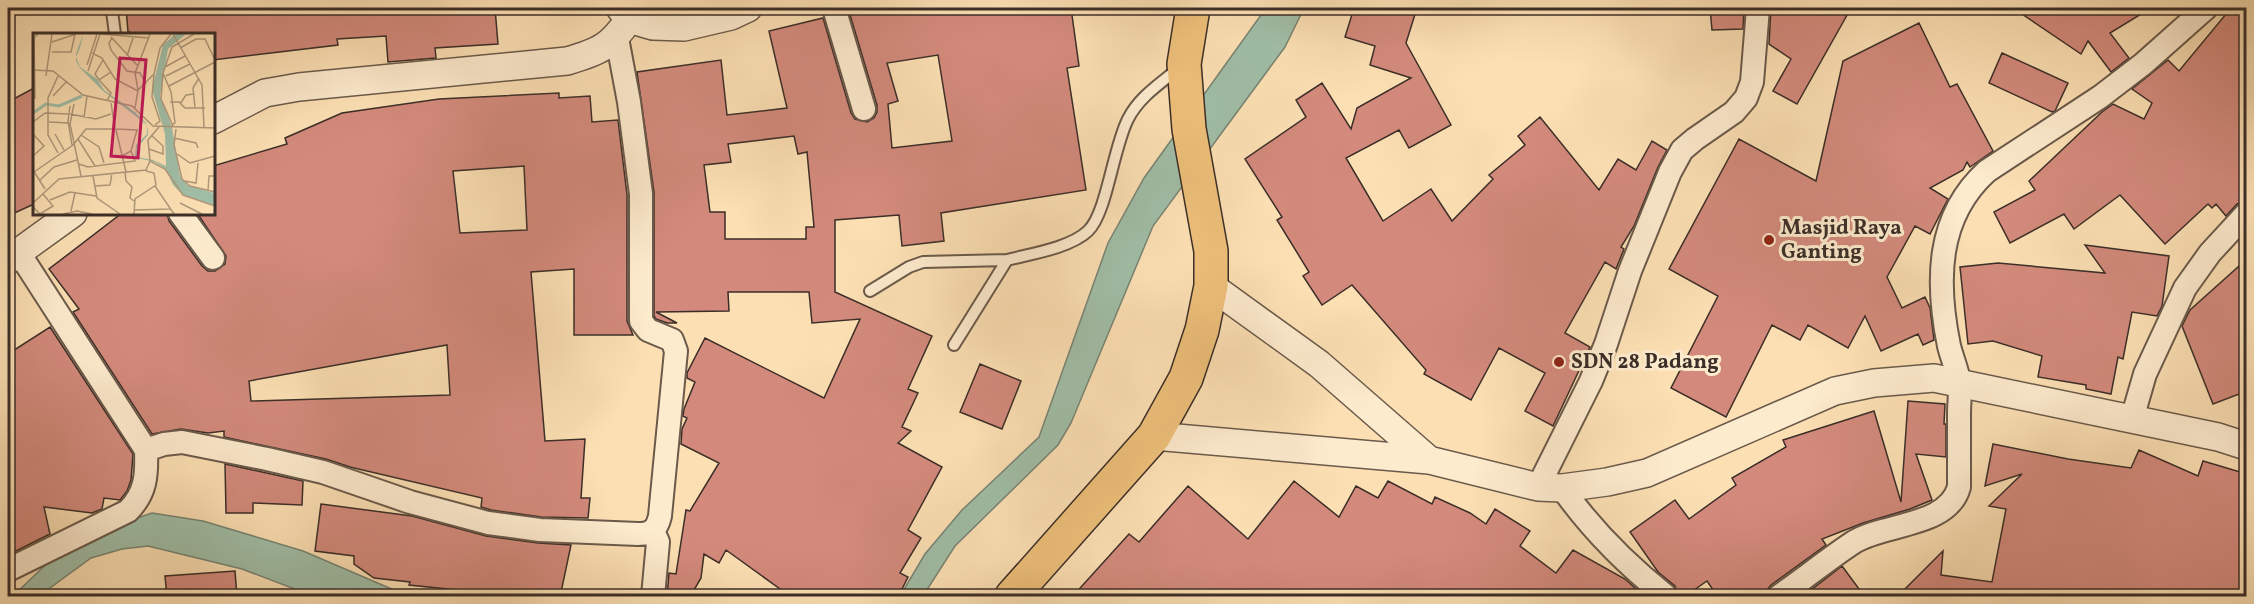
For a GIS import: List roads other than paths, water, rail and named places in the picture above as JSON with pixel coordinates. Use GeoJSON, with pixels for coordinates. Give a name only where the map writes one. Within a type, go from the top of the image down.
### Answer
{"type":"FeatureCollection","features":[{"type":"Feature","properties":{"kind":"main road"},"geometry":{"type":"LineString","coordinates":[[1012,597],[1154,436],[1186,378],[1202,330],[1211,286],[1211,251],[1189,129],[1184,64],[1193,8]]}},
{"type":"Feature","properties":{"kind":"street"},"geometry":{"type":"LineString","coordinates":[[622,22],[684,27],[731,16],[748,8]]}},
{"type":"Feature","properties":{"kind":"street"},"geometry":{"type":"LineString","coordinates":[[834,8],[864,108]]}},
{"type":"Feature","properties":{"kind":"street"},"geometry":{"type":"LineString","coordinates":[[1550,487],[1606,344],[1630,271],[1670,172],[1682,150],[1734,112],[1746,98],[1752,82],[1758,8]]}},
{"type":"Feature","properties":{"kind":"street"},"geometry":{"type":"LineString","coordinates":[[1779,597],[1856,541],[1928,517],[1947,508],[1954,501],[1959,487],[1959,382],[1949,346],[1942,273],[1945,239],[1957,207],[1967,192],[1987,171],[2100,97],[2143,64],[2206,8]]}},
{"type":"Feature","properties":{"kind":"street"},"geometry":{"type":"LineString","coordinates":[[214,119],[266,93],[310,86],[567,61],[594,53],[622,22]]}},
{"type":"Feature","properties":{"kind":"street"},"geometry":{"type":"LineString","coordinates":[[146,450],[164,444],[182,442],[256,457],[323,472],[410,502],[488,523],[540,530],[638,534],[647,534],[652,531],[658,525],[660,516],[676,351],[672,340],[648,330],[641,321],[640,194],[622,22]]}},
{"type":"Feature","properties":{"kind":"street"},"geometry":{"type":"LineString","coordinates":[[8,570],[128,511],[137,503],[144,490],[147,472],[146,450],[14,257],[72,214]]}},
{"type":"Feature","properties":{"kind":"street"},"geometry":{"type":"LineString","coordinates":[[181,214],[213,258]]}},
{"type":"Feature","properties":{"kind":"street"},"geometry":{"type":"LineString","coordinates":[[2132,419],[2145,374],[2185,288],[2210,253],[2247,214]]}},
{"type":"Feature","properties":{"kind":"street"},"geometry":{"type":"LineString","coordinates":[[1211,286],[1319,364],[1429,460]]}},
{"type":"Feature","properties":{"kind":"street"},"geometry":{"type":"LineString","coordinates":[[1154,436],[1429,460],[1550,487],[1607,482],[1647,473],[1835,391],[1874,383],[1934,378],[2218,437],[2247,446]]}},
{"type":"Feature","properties":{"kind":"street"},"geometry":{"type":"LineString","coordinates":[[1550,487],[1666,597]]}},
{"type":"Feature","properties":{"kind":"street"},"geometry":{"type":"LineString","coordinates":[[652,531],[658,542],[653,597]]}},
{"type":"Feature","properties":{"kind":"lane"},"geometry":{"type":"LineString","coordinates":[[112,11],[115,33]]}},
{"type":"Feature","properties":{"kind":"lane"},"geometry":{"type":"LineString","coordinates":[[870,291],[909,267],[923,262],[1007,260],[1073,242],[1089,231],[1098,217],[1128,117],[1145,96],[1184,64]]}},
{"type":"Feature","properties":{"kind":"lane"},"geometry":{"type":"LineString","coordinates":[[954,345],[1007,260]]}},
{"type":"Feature","properties":{"kind":"place","name":"Masjid Raya Ganting"},"geometry":{"type":"Point","coordinates":[1769,240]}},
{"type":"Feature","properties":{"kind":"place","name":"SDN 28 Padang"},"geometry":{"type":"Point","coordinates":[1559,362]}}]}
